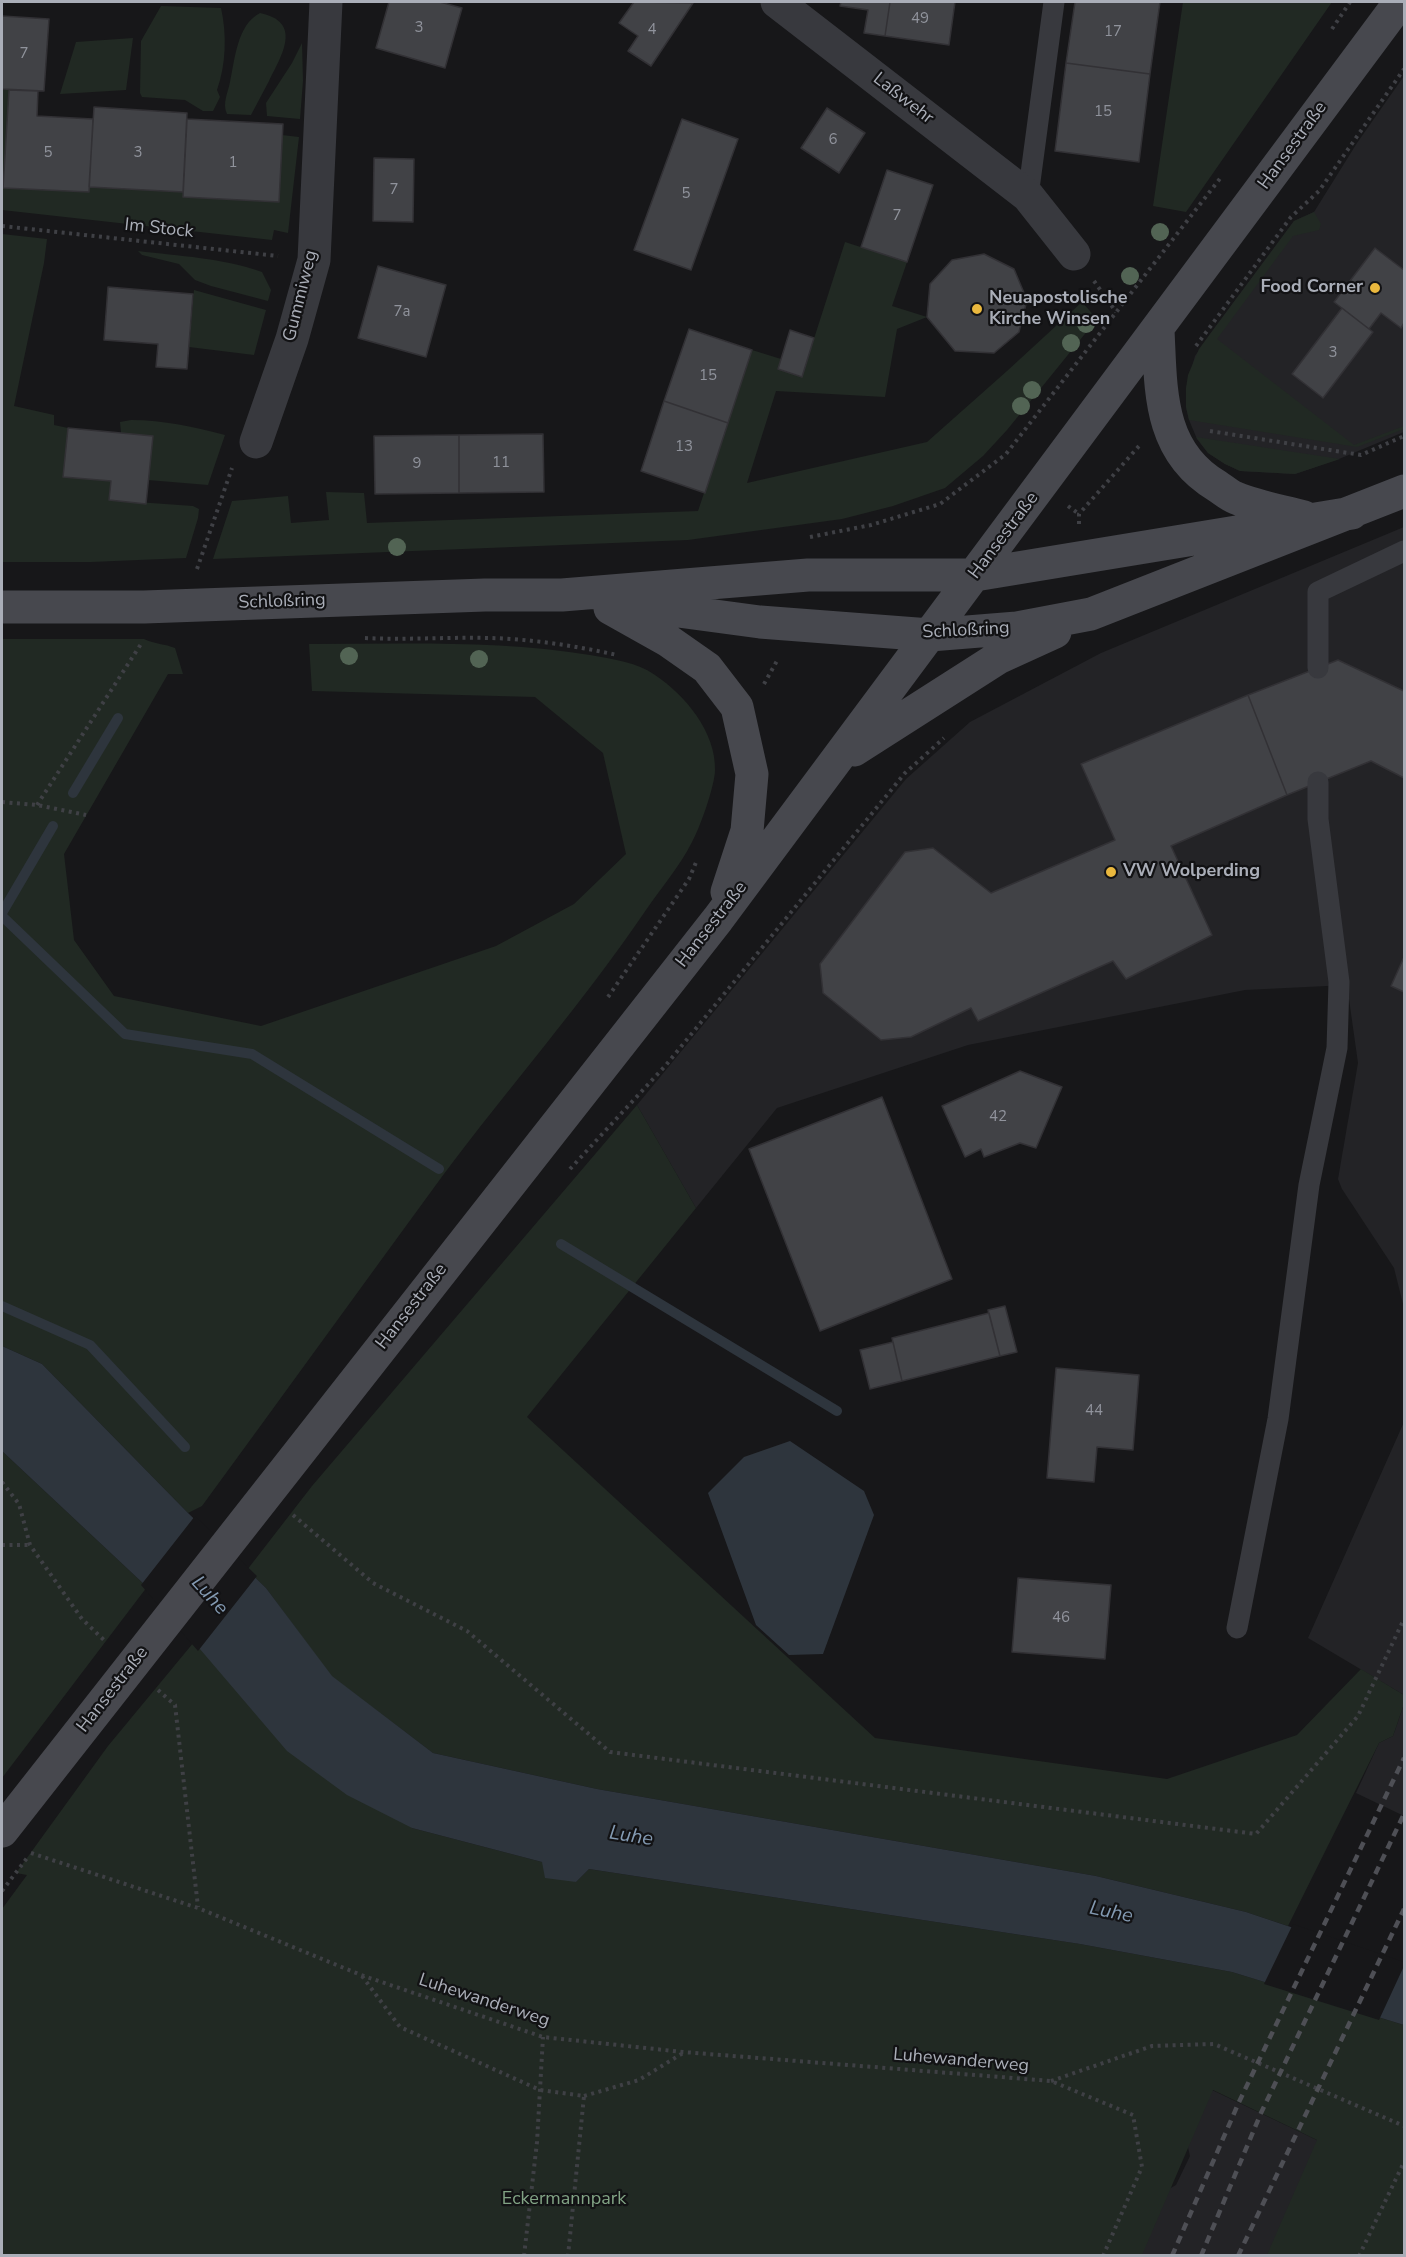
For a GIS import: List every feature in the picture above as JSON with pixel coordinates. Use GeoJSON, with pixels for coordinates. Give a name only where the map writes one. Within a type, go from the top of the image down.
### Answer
{"type":"FeatureCollection","features":[{"type":"Feature","properties":{"kind":"main road","name":"Hansestraße"},"geometry":{"type":"LineString","coordinates":[[2,1831],[718,919],[1400,2]]}},
{"type":"Feature","properties":{"kind":"main road"},"geometry":{"type":"LineString","coordinates":[[1158,330],[1164,408],[1169,430],[1184,458],[1202,478],[1236,498],[1314,520]]}},
{"type":"Feature","properties":{"kind":"main road","name":"Schloßring"},"geometry":{"type":"LineString","coordinates":[[577,597],[760,622],[930,635],[1017,628],[1091,614],[1404,491]]}},
{"type":"Feature","properties":{"kind":"main road","name":"Schloßring"},"geometry":{"type":"LineString","coordinates":[[2,607],[144,607],[473,595],[577,597],[808,575],[975,575],[1352,513]]}},
{"type":"Feature","properties":{"kind":"main road"},"geometry":{"type":"LineString","coordinates":[[577,597],[667,640],[707,668],[737,707],[752,774],[747,831],[718,919]]}},
{"type":"Feature","properties":{"kind":"main road"},"geometry":{"type":"LineString","coordinates":[[836,760],[998,658],[1091,614]]}},
{"type":"Feature","properties":{"kind":"street","name":"Gummiweg"},"geometry":{"type":"LineString","coordinates":[[256,442],[292,339],[314,260],[326,2]]}},
{"type":"Feature","properties":{"kind":"street","name":"Laßwehr"},"geometry":{"type":"LineString","coordinates":[[777,2],[1028,196],[1074,254]]}},
{"type":"Feature","properties":{"kind":"lane"},"geometry":{"type":"LineString","coordinates":[[1028,196],[1054,2]]}},
{"type":"Feature","properties":{"kind":"lane"},"geometry":{"type":"LineString","coordinates":[[1318,668],[1318,592],[1404,551]]}},
{"type":"Feature","properties":{"kind":"lane"},"geometry":{"type":"LineString","coordinates":[[1237,1628],[1278,1419],[1309,1185],[1336,1048],[1339,982],[1318,819],[1318,782]]}},
{"type":"Feature","properties":{"kind":"path"},"geometry":{"type":"LineString","coordinates":[[1326,38],[1350,2]]}},
{"type":"Feature","properties":{"kind":"path"},"geometry":{"type":"LineString","coordinates":[[1195,348],[1291,217],[1319,191],[1404,69]]}},
{"type":"Feature","properties":{"kind":"path"},"geometry":{"type":"LineString","coordinates":[[816,536],[871,525],[940,504],[1006,454],[1224,174]]}},
{"type":"Feature","properties":{"kind":"path","name":"Im Stock"},"geometry":{"type":"LineString","coordinates":[[2,226],[314,260]]}},
{"type":"Feature","properties":{"kind":"path"},"geometry":{"type":"LineString","coordinates":[[197,570],[235,460],[256,442]]}},
{"type":"Feature","properties":{"kind":"path"},"geometry":{"type":"LineString","coordinates":[[358,637],[404,640],[491,638],[577,646],[623,657]]}},
{"type":"Feature","properties":{"kind":"path"},"geometry":{"type":"LineString","coordinates":[[37,805],[144,639]]}},
{"type":"Feature","properties":{"kind":"path"},"geometry":{"type":"LineString","coordinates":[[569,1171],[666,1065],[904,773],[952,730]]}},
{"type":"Feature","properties":{"kind":"path"},"geometry":{"type":"LineString","coordinates":[[2,802],[37,805],[87,815]]}},
{"type":"Feature","properties":{"kind":"path"},"geometry":{"type":"LineString","coordinates":[[2,1482],[19,1504],[30,1545],[81,1619]]}},
{"type":"Feature","properties":{"kind":"path"},"geometry":{"type":"LineString","coordinates":[[284,1521],[290,1513],[373,1583],[467,1631],[610,1752],[1256,1834],[1358,1716],[1404,1619]]}},
{"type":"Feature","properties":{"kind":"path"},"geometry":{"type":"LineString","coordinates":[[2,1545],[30,1545]]}},
{"type":"Feature","properties":{"kind":"path"},"geometry":{"type":"LineString","coordinates":[[175,1706],[198,1908]]}},
{"type":"Feature","properties":{"kind":"path","name":"Luhewanderweg"},"geometry":{"type":"LineString","coordinates":[[2,1892],[32,1853],[198,1908],[361,1975],[543,2037],[683,2052],[1050,2081]]}},
{"type":"Feature","properties":{"kind":"path"},"geometry":{"type":"LineString","coordinates":[[361,1975],[400,2027],[540,2090],[584,2096],[639,2080],[683,2052]]}},
{"type":"Feature","properties":{"kind":"path"},"geometry":{"type":"LineString","coordinates":[[524,2256],[537,2142],[543,2037]]}},
{"type":"Feature","properties":{"kind":"path"},"geometry":{"type":"LineString","coordinates":[[1050,2081],[1152,2046],[1214,2044],[1404,2126]]}},
{"type":"Feature","properties":{"kind":"path"},"geometry":{"type":"LineString","coordinates":[[1050,2081],[1133,2115],[1142,2167],[1102,2256]]}},
{"type":"Feature","properties":{"kind":"path"},"geometry":{"type":"LineString","coordinates":[[568,2256],[584,2096]]}},
{"type":"Feature","properties":{"kind":"path"},"geometry":{"type":"LineString","coordinates":[[1359,2256],[1404,2162]]}},
{"type":"Feature","properties":{"kind":"shaded area"},"geometry":{"type":"Polygon","coordinates":[[[1404,76],[1404,432],[1339,459],[1295,474],[1240,471],[1208,453],[1197,439],[1189,420],[1186,388],[1195,356],[1294,221],[1314,212],[1357,143],[1404,76]]]}},
{"type":"Feature","properties":{"kind":"shaded area"},"geometry":{"type":"Polygon","coordinates":[[[1404,527],[1404,1308],[1394,1268],[1342,1189],[1338,1179],[1358,1063],[1347,985],[1245,990],[968,1045],[777,1108],[696,1208],[637,1105],[906,779],[970,722],[1101,653],[1404,527]]]}},
{"type":"Feature","properties":{"kind":"shaded area"},"geometry":{"type":"Polygon","coordinates":[[[1404,1422],[1404,1695],[1308,1638],[1404,1422]]]}},
{"type":"Feature","properties":{"kind":"shaded area"},"geometry":{"type":"Polygon","coordinates":[[[1404,1704],[1404,1816],[1356,1793],[1379,1743],[1393,1736],[1404,1704]]]}},
{"type":"Feature","properties":{"kind":"shaded area"},"geometry":{"type":"Polygon","coordinates":[[[1212,2090],[1321,2142],[1269,2255],[1142,2255],[1141,2243],[1162,2193],[1176,2185],[1190,2156],[1187,2143],[1212,2090]]]}},
{"type":"Feature","properties":{"kind":"green space"},"geometry":{"type":"Polygon","coordinates":[[[1183,2],[1332,2],[1186,212],[1153,206],[1183,2]]]}},
{"type":"Feature","properties":{"kind":"green space"},"geometry":{"type":"Polygon","coordinates":[[[161,6],[221,8],[225,49],[217,90],[220,97],[213,111],[203,111],[185,100],[142,97],[140,93],[141,41],[161,6]]]}},
{"type":"Feature","properties":{"kind":"green space"},"geometry":{"type":"Polygon","coordinates":[[[260,13],[273,17],[281,24],[286,41],[274,71],[251,115],[227,114],[225,102],[238,43],[246,26],[260,13]]]}},
{"type":"Feature","properties":{"kind":"green space"},"geometry":{"type":"Polygon","coordinates":[[[133,38],[126,90],[60,94],[76,42],[133,38]]]}},
{"type":"Feature","properties":{"kind":"green space"},"geometry":{"type":"Polygon","coordinates":[[[302,43],[303,81],[300,119],[267,116],[266,103],[302,43]]]}},
{"type":"Feature","properties":{"kind":"green space"},"geometry":{"type":"Polygon","coordinates":[[[2,89],[9,90],[4,188],[88,192],[89,187],[183,192],[183,197],[278,202],[282,135],[299,137],[288,233],[274,230],[272,240],[2,210],[2,89]]]}},
{"type":"Feature","properties":{"kind":"green space"},"geometry":{"type":"Polygon","coordinates":[[[1314,212],[1321,224],[1319,230],[1293,236],[1217,339],[1354,445],[1404,426],[1404,429],[1357,447],[1189,420],[1186,388],[1188,375],[1199,349],[1294,221],[1314,212]]]}},
{"type":"Feature","properties":{"kind":"green space"},"geometry":{"type":"Polygon","coordinates":[[[2,234],[47,239],[14,406],[54,415],[54,425],[68,428],[63,477],[111,481],[109,500],[193,506],[199,509],[186,558],[91,562],[2,562],[2,234]]]}},
{"type":"Feature","properties":{"kind":"green space"},"geometry":{"type":"Polygon","coordinates":[[[845,242],[907,262],[892,306],[927,317],[897,329],[885,397],[776,391],[747,483],[927,442],[1082,302],[1097,319],[1007,430],[983,456],[945,488],[893,506],[842,519],[688,540],[213,559],[232,501],[288,496],[291,523],[329,520],[326,492],[364,493],[367,523],[698,511],[752,350],[781,359],[778,369],[802,376],[845,242]]]}},
{"type":"Feature","properties":{"kind":"green space"},"geometry":{"type":"Polygon","coordinates":[[[138,251],[216,261],[262,272],[271,290],[268,301],[195,280],[179,264],[142,255],[138,251]]]}},
{"type":"Feature","properties":{"kind":"green space"},"geometry":{"type":"Polygon","coordinates":[[[194,290],[266,310],[254,355],[189,347],[194,290]]]}},
{"type":"Feature","properties":{"kind":"green space"},"geometry":{"type":"Polygon","coordinates":[[[131,420],[179,424],[225,435],[208,485],[148,480],[121,433],[120,422],[131,420]]]}},
{"type":"Feature","properties":{"kind":"green space"},"geometry":{"type":"Polygon","coordinates":[[[1196,437],[1340,459],[1295,474],[1240,471],[1208,453],[1196,437]]]}},
{"type":"Feature","properties":{"kind":"green space"},"geometry":{"type":"Polygon","coordinates":[[[2,639],[144,639],[175,648],[183,674],[168,674],[64,854],[74,940],[114,996],[261,1026],[496,946],[574,904],[626,854],[603,753],[535,697],[312,691],[309,644],[520,647],[590,655],[624,662],[648,671],[677,693],[697,716],[714,756],[713,786],[707,806],[695,836],[676,868],[597,978],[466,1144],[202,1506],[188,1513],[42,1364],[2,1346],[2,639]]]}},
{"type":"Feature","properties":{"kind":"green space"},"geometry":{"type":"Polygon","coordinates":[[[637,1105],[696,1208],[527,1417],[875,1738],[1167,1779],[1297,1735],[1361,1669],[1404,1695],[1404,1704],[1393,1736],[1379,1743],[1288,1926],[1246,1912],[1096,1876],[597,1789],[433,1753],[331,1676],[266,1588],[247,1570],[312,1486],[637,1105]]]}},
{"type":"Feature","properties":{"kind":"green space"},"geometry":{"type":"Polygon","coordinates":[[[2,1451],[147,1587],[2,1778],[2,1451]]]}},
{"type":"Feature","properties":{"kind":"green space","name":"Eckermannpark"},"geometry":{"type":"Polygon","coordinates":[[[194,1642],[412,1828],[542,1862],[576,1882],[589,1869],[1080,1944],[1232,1972],[1404,2025],[1404,2255],[1267,2255],[1317,2140],[1213,2090],[1142,2255],[2,2255],[2,1909],[27,1875],[16,1873],[108,1746],[194,1642]]]}},
{"type":"Feature","properties":{"kind":"water","name":"Luhe"},"geometry":{"type":"Polygon","coordinates":[[[2,1346],[42,1364],[188,1513],[266,1588],[332,1676],[433,1753],[597,1789],[1096,1876],[1246,1912],[1404,1965],[1404,2025],[1232,1972],[1080,1944],[589,1869],[576,1882],[545,1878],[542,1862],[412,1828],[347,1795],[287,1751],[147,1587],[2,1451],[2,1346]]]}},
{"type":"Feature","properties":{"kind":"water"},"geometry":{"type":"Polygon","coordinates":[[[790,1441],[864,1491],[874,1515],[823,1654],[789,1655],[756,1625],[708,1493],[744,1457],[790,1441]]]}},
{"type":"Feature","properties":{"kind":"pier"},"geometry":{"type":"Polygon","coordinates":[[[195,1516],[257,1576],[198,1651],[141,1585],[195,1516]]]}},
{"type":"Feature","properties":{"kind":"pier"},"geometry":{"type":"Polygon","coordinates":[[[1293,1924],[1404,1962],[1379,2020],[1264,1984],[1293,1924]]]}},
{"type":"Feature","properties":{"kind":"building"},"geometry":{"type":"Polygon","coordinates":[[[389,2],[440,2],[462,8],[445,68],[376,48],[389,2]]]}},
{"type":"Feature","properties":{"kind":"building"},"geometry":{"type":"Polygon","coordinates":[[[634,2],[693,3],[651,66],[628,51],[638,36],[619,23],[634,2]]]}},
{"type":"Feature","properties":{"kind":"building"},"geometry":{"type":"Polygon","coordinates":[[[841,2],[890,2],[885,36],[864,33],[868,10],[840,6],[841,2]]]}},
{"type":"Feature","properties":{"kind":"building"},"geometry":{"type":"Polygon","coordinates":[[[890,2],[955,2],[949,45],[885,36],[890,2]]]}},
{"type":"Feature","properties":{"kind":"building"},"geometry":{"type":"Polygon","coordinates":[[[1075,2],[1160,2],[1150,74],[1066,63],[1075,2]]]}},
{"type":"Feature","properties":{"kind":"building"},"geometry":{"type":"Polygon","coordinates":[[[2,16],[49,19],[44,91],[2,89],[2,16]]]}},
{"type":"Feature","properties":{"kind":"building"},"geometry":{"type":"Polygon","coordinates":[[[1066,63],[1150,74],[1139,162],[1055,151],[1066,63]]]}},
{"type":"Feature","properties":{"kind":"building"},"geometry":{"type":"Polygon","coordinates":[[[9,90],[38,91],[37,116],[93,119],[89,192],[3,188],[9,90]]]}},
{"type":"Feature","properties":{"kind":"building"},"geometry":{"type":"Polygon","coordinates":[[[94,107],[187,113],[183,192],[89,187],[94,107]]]}},
{"type":"Feature","properties":{"kind":"building"},"geometry":{"type":"Polygon","coordinates":[[[827,108],[865,133],[839,173],[801,148],[827,108]]]}},
{"type":"Feature","properties":{"kind":"building"},"geometry":{"type":"Polygon","coordinates":[[[187,119],[283,124],[279,202],[183,197],[187,119]]]}},
{"type":"Feature","properties":{"kind":"building"},"geometry":{"type":"Polygon","coordinates":[[[682,119],[738,139],[691,270],[634,250],[682,119]]]}},
{"type":"Feature","properties":{"kind":"building"},"geometry":{"type":"Polygon","coordinates":[[[374,158],[414,159],[413,222],[373,221],[374,158]]]}},
{"type":"Feature","properties":{"kind":"building"},"geometry":{"type":"Polygon","coordinates":[[[887,170],[933,185],[907,262],[861,247],[887,170]]]}},
{"type":"Feature","properties":{"kind":"building"},"geometry":{"type":"Polygon","coordinates":[[[1375,248],[1404,270],[1404,323],[1401,328],[1381,313],[1369,329],[1334,302],[1375,248]]]}},
{"type":"Feature","properties":{"kind":"building","name":"Neuapostolische Kirche Winsen"},"geometry":{"type":"Polygon","coordinates":[[[984,254],[1014,269],[1027,300],[1019,332],[994,353],[955,351],[927,317],[930,284],[952,260],[984,254]]]}},
{"type":"Feature","properties":{"kind":"building"},"geometry":{"type":"Polygon","coordinates":[[[378,266],[446,285],[426,357],[358,338],[378,266]]]}},
{"type":"Feature","properties":{"kind":"building"},"geometry":{"type":"Polygon","coordinates":[[[108,287],[193,294],[187,369],[156,367],[158,344],[104,340],[108,287]]]}},
{"type":"Feature","properties":{"kind":"building"},"geometry":{"type":"Polygon","coordinates":[[[1342,308],[1373,332],[1323,398],[1292,374],[1342,308]]]}},
{"type":"Feature","properties":{"kind":"building"},"geometry":{"type":"Polygon","coordinates":[[[689,329],[752,350],[728,423],[664,401],[689,329]]]}},
{"type":"Feature","properties":{"kind":"building"},"geometry":{"type":"Polygon","coordinates":[[[790,330],[814,338],[802,377],[778,369],[790,330]]]}},
{"type":"Feature","properties":{"kind":"building"},"geometry":{"type":"Polygon","coordinates":[[[664,401],[728,423],[705,493],[641,471],[664,401]]]}},
{"type":"Feature","properties":{"kind":"building"},"geometry":{"type":"Polygon","coordinates":[[[68,428],[153,436],[146,504],[109,500],[111,481],[63,477],[68,428]]]}},
{"type":"Feature","properties":{"kind":"building"},"geometry":{"type":"Polygon","coordinates":[[[543,434],[544,492],[459,493],[459,435],[543,434]]]}},
{"type":"Feature","properties":{"kind":"building"},"geometry":{"type":"Polygon","coordinates":[[[459,435],[459,493],[375,494],[374,436],[459,435]]]}},
{"type":"Feature","properties":{"kind":"building"},"geometry":{"type":"Polygon","coordinates":[[[1338,660],[1404,691],[1404,778],[1371,761],[1287,795],[1248,695],[1338,660]]]}},
{"type":"Feature","properties":{"kind":"building","name":"VW Wolperding"},"geometry":{"type":"Polygon","coordinates":[[[1248,695],[1287,795],[1171,846],[1212,935],[1126,979],[1113,961],[978,1021],[971,1008],[911,1037],[881,1040],[823,993],[820,964],[905,852],[933,848],[991,893],[1115,840],[1081,764],[1248,695]]]}},
{"type":"Feature","properties":{"kind":"building"},"geometry":{"type":"Polygon","coordinates":[[[1404,957],[1404,992],[1391,986],[1404,957]]]}},
{"type":"Feature","properties":{"kind":"building"},"geometry":{"type":"Polygon","coordinates":[[[1020,1071],[1062,1087],[1036,1148],[1020,1143],[984,1157],[981,1149],[965,1157],[942,1106],[1020,1071]]]}},
{"type":"Feature","properties":{"kind":"building"},"geometry":{"type":"Polygon","coordinates":[[[882,1097],[952,1279],[820,1331],[749,1149],[882,1097]]]}},
{"type":"Feature","properties":{"kind":"building"},"geometry":{"type":"Polygon","coordinates":[[[1005,1306],[1017,1352],[1000,1356],[988,1310],[1005,1306]]]}},
{"type":"Feature","properties":{"kind":"building"},"geometry":{"type":"Polygon","coordinates":[[[989,1313],[1000,1356],[902,1381],[892,1338],[989,1313]]]}},
{"type":"Feature","properties":{"kind":"building"},"geometry":{"type":"Polygon","coordinates":[[[893,1342],[902,1381],[870,1389],[860,1350],[893,1342]]]}},
{"type":"Feature","properties":{"kind":"building"},"geometry":{"type":"Polygon","coordinates":[[[1056,1368],[1139,1375],[1133,1450],[1097,1447],[1094,1482],[1047,1478],[1056,1368]]]}},
{"type":"Feature","properties":{"kind":"building"},"geometry":{"type":"Polygon","coordinates":[[[1018,1578],[1111,1585],[1105,1659],[1012,1652],[1018,1578]]]}},
{"type":"Feature","properties":{"kind":"waterway"},"geometry":{"type":"LineString","coordinates":[[73,793],[118,718]]}},
{"type":"Feature","properties":{"kind":"waterway"},"geometry":{"type":"LineString","coordinates":[[2,913],[53,826]]}},
{"type":"Feature","properties":{"kind":"waterway"},"geometry":{"type":"LineString","coordinates":[[2,916],[125,1034],[252,1054],[439,1169]]}},
{"type":"Feature","properties":{"kind":"waterway"},"geometry":{"type":"LineString","coordinates":[[561,1244],[837,1411]]}},
{"type":"Feature","properties":{"kind":"waterway"},"geometry":{"type":"LineString","coordinates":[[2,1306],[90,1345],[185,1447]]}},
{"type":"Feature","properties":{"kind":"railway"},"geometry":{"type":"LineString","coordinates":[[1172,2256],[1239,2102],[1404,1758]]}},
{"type":"Feature","properties":{"kind":"railway"},"geometry":{"type":"LineString","coordinates":[[1201,2256],[1261,2113],[1404,1814]]}},
{"type":"Feature","properties":{"kind":"railway"},"geometry":{"type":"LineString","coordinates":[[1238,2256],[1404,1909]]}},
{"type":"Feature","properties":{"kind":"place","name":"Food Corner"},"geometry":{"type":"Point","coordinates":[1375,288]}},
{"type":"Feature","properties":{"kind":"place","name":"Neuapostolische Kirche Winsen"},"geometry":{"type":"Point","coordinates":[977,309]}},
{"type":"Feature","properties":{"kind":"place","name":"VW Wolperding"},"geometry":{"type":"Point","coordinates":[1111,872]}}]}
